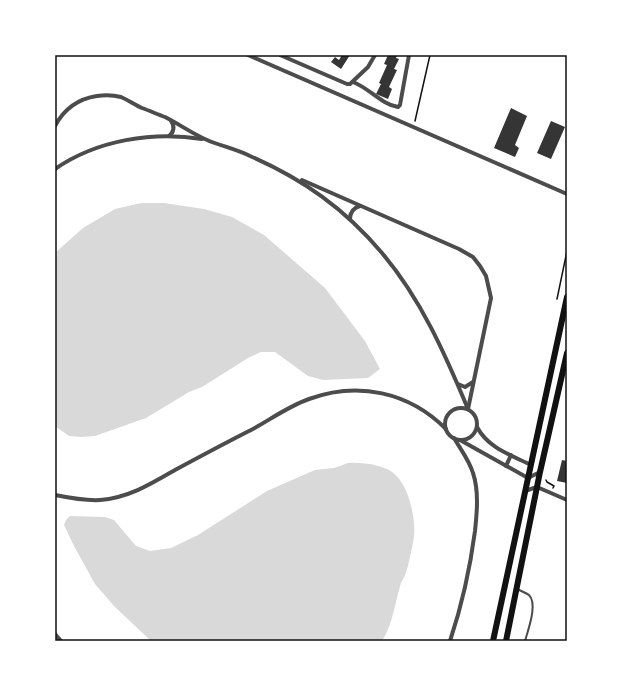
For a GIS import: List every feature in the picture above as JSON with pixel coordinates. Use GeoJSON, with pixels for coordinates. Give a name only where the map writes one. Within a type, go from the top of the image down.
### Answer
{"type":"FeatureCollection","features":[{"type":"Feature","properties":{"kind":"main road"},"geometry":{"type":"LineString","coordinates":[[493,641],[567,297]]}},
{"type":"Feature","properties":{"kind":"main road"},"geometry":{"type":"LineString","coordinates":[[506,641],[540,472],[567,353]]}},
{"type":"Feature","properties":{"kind":"street"},"geometry":{"type":"LineString","coordinates":[[248,55],[567,194]]}},
{"type":"Feature","properties":{"kind":"street"},"geometry":{"type":"LineString","coordinates":[[280,55],[347,84],[354,82],[368,67],[375,55]]}},
{"type":"Feature","properties":{"kind":"street"},"geometry":{"type":"LineString","coordinates":[[354,82],[369,90],[373,95],[398,107],[400,105],[409,55]]}},
{"type":"Feature","properties":{"kind":"street"},"geometry":{"type":"LineString","coordinates":[[55,126],[70,106],[88,97],[103,95],[120,97],[207,140]]}},
{"type":"Feature","properties":{"kind":"street"},"geometry":{"type":"LineString","coordinates":[[168,136],[174,128],[171,121]]}},
{"type":"Feature","properties":{"kind":"street"},"geometry":{"type":"LineString","coordinates":[[56,168],[84,154],[113,143],[127,140],[168,136],[207,140],[250,156],[459,249],[472,257],[480,266],[486,276],[491,298],[468,409]]}},
{"type":"Feature","properties":{"kind":"street"},"geometry":{"type":"LineString","coordinates":[[290,175],[325,198],[350,220],[382,254],[420,308],[440,345],[468,409],[476,416],[477,427],[482,437],[490,444],[531,465]]}},
{"type":"Feature","properties":{"kind":"street"},"geometry":{"type":"LineString","coordinates":[[350,220],[350,215],[354,208],[361,206]]}},
{"type":"Feature","properties":{"kind":"street"},"geometry":{"type":"LineString","coordinates":[[457,382],[465,387],[474,382]]}},
{"type":"Feature","properties":{"kind":"street"},"geometry":{"type":"LineString","coordinates":[[55,495],[75,499],[101,500],[135,492],[307,400],[342,391],[379,393],[405,400],[426,411],[446,429],[467,457],[473,475],[477,507],[472,550],[465,592],[450,641]]}},
{"type":"Feature","properties":{"kind":"street"},"geometry":{"type":"LineString","coordinates":[[446,429],[445,424],[448,413],[458,408],[468,409]]}},
{"type":"Feature","properties":{"kind":"street"},"geometry":{"type":"LineString","coordinates":[[460,440],[464,440],[473,435],[477,427]]}},
{"type":"Feature","properties":{"kind":"street"},"geometry":{"type":"LineString","coordinates":[[454,438],[528,478],[540,472]]}},
{"type":"Feature","properties":{"kind":"street"},"geometry":{"type":"LineString","coordinates":[[506,466],[511,455]]}},
{"type":"Feature","properties":{"kind":"street"},"geometry":{"type":"LineString","coordinates":[[525,490],[537,487],[567,500]]}},
{"type":"Feature","properties":{"kind":"street"},"geometry":{"type":"LineString","coordinates":[[55,634],[61,641]]}},
{"type":"Feature","properties":{"kind":"lane"},"geometry":{"type":"LineString","coordinates":[[517,589],[528,595],[533,605],[525,641]]}},
{"type":"Feature","properties":{"kind":"path"},"geometry":{"type":"LineString","coordinates":[[414,127],[430,55]]}},
{"type":"Feature","properties":{"kind":"path"},"geometry":{"type":"LineString","coordinates":[[557,299],[567,251]]}},
{"type":"Feature","properties":{"kind":"shaded area"},"geometry":{"type":"Polygon","coordinates":[[[141,203],[164,203],[204,209],[232,217],[264,235],[325,288],[365,341],[380,369],[368,378],[323,380],[308,376],[275,352],[261,352],[248,358],[202,387],[189,392],[146,418],[95,436],[69,436],[55,426],[55,253],[83,228],[115,209],[141,203]]]}},
{"type":"Feature","properties":{"kind":"shaded area"},"geometry":{"type":"Polygon","coordinates":[[[348,463],[363,463],[382,467],[394,474],[405,489],[414,519],[414,537],[406,573],[401,583],[389,627],[382,641],[151,641],[114,606],[95,584],[64,525],[70,516],[105,517],[114,520],[136,546],[150,551],[171,548],[198,535],[267,491],[315,470],[334,468],[348,463]]]}},
{"type":"Feature","properties":{"kind":"building"},"geometry":{"type":"Polygon","coordinates":[[[342,55],[350,55],[341,69],[331,62],[335,57],[339,60],[342,55]]]}},
{"type":"Feature","properties":{"kind":"building"},"geometry":{"type":"Polygon","coordinates":[[[388,55],[397,55],[396,58],[399,59],[394,69],[397,70],[389,87],[392,89],[388,99],[376,94],[387,65],[384,64],[388,55]]]}},
{"type":"Feature","properties":{"kind":"building"},"geometry":{"type":"Polygon","coordinates":[[[511,108],[527,116],[515,145],[519,148],[515,157],[494,148],[511,108]]]}},
{"type":"Feature","properties":{"kind":"building"},"geometry":{"type":"Polygon","coordinates":[[[551,121],[565,127],[551,159],[537,153],[551,121]]]}},
{"type":"Feature","properties":{"kind":"building"},"geometry":{"type":"Polygon","coordinates":[[[562,460],[567,461],[567,483],[557,481],[562,460]]]}}]}
